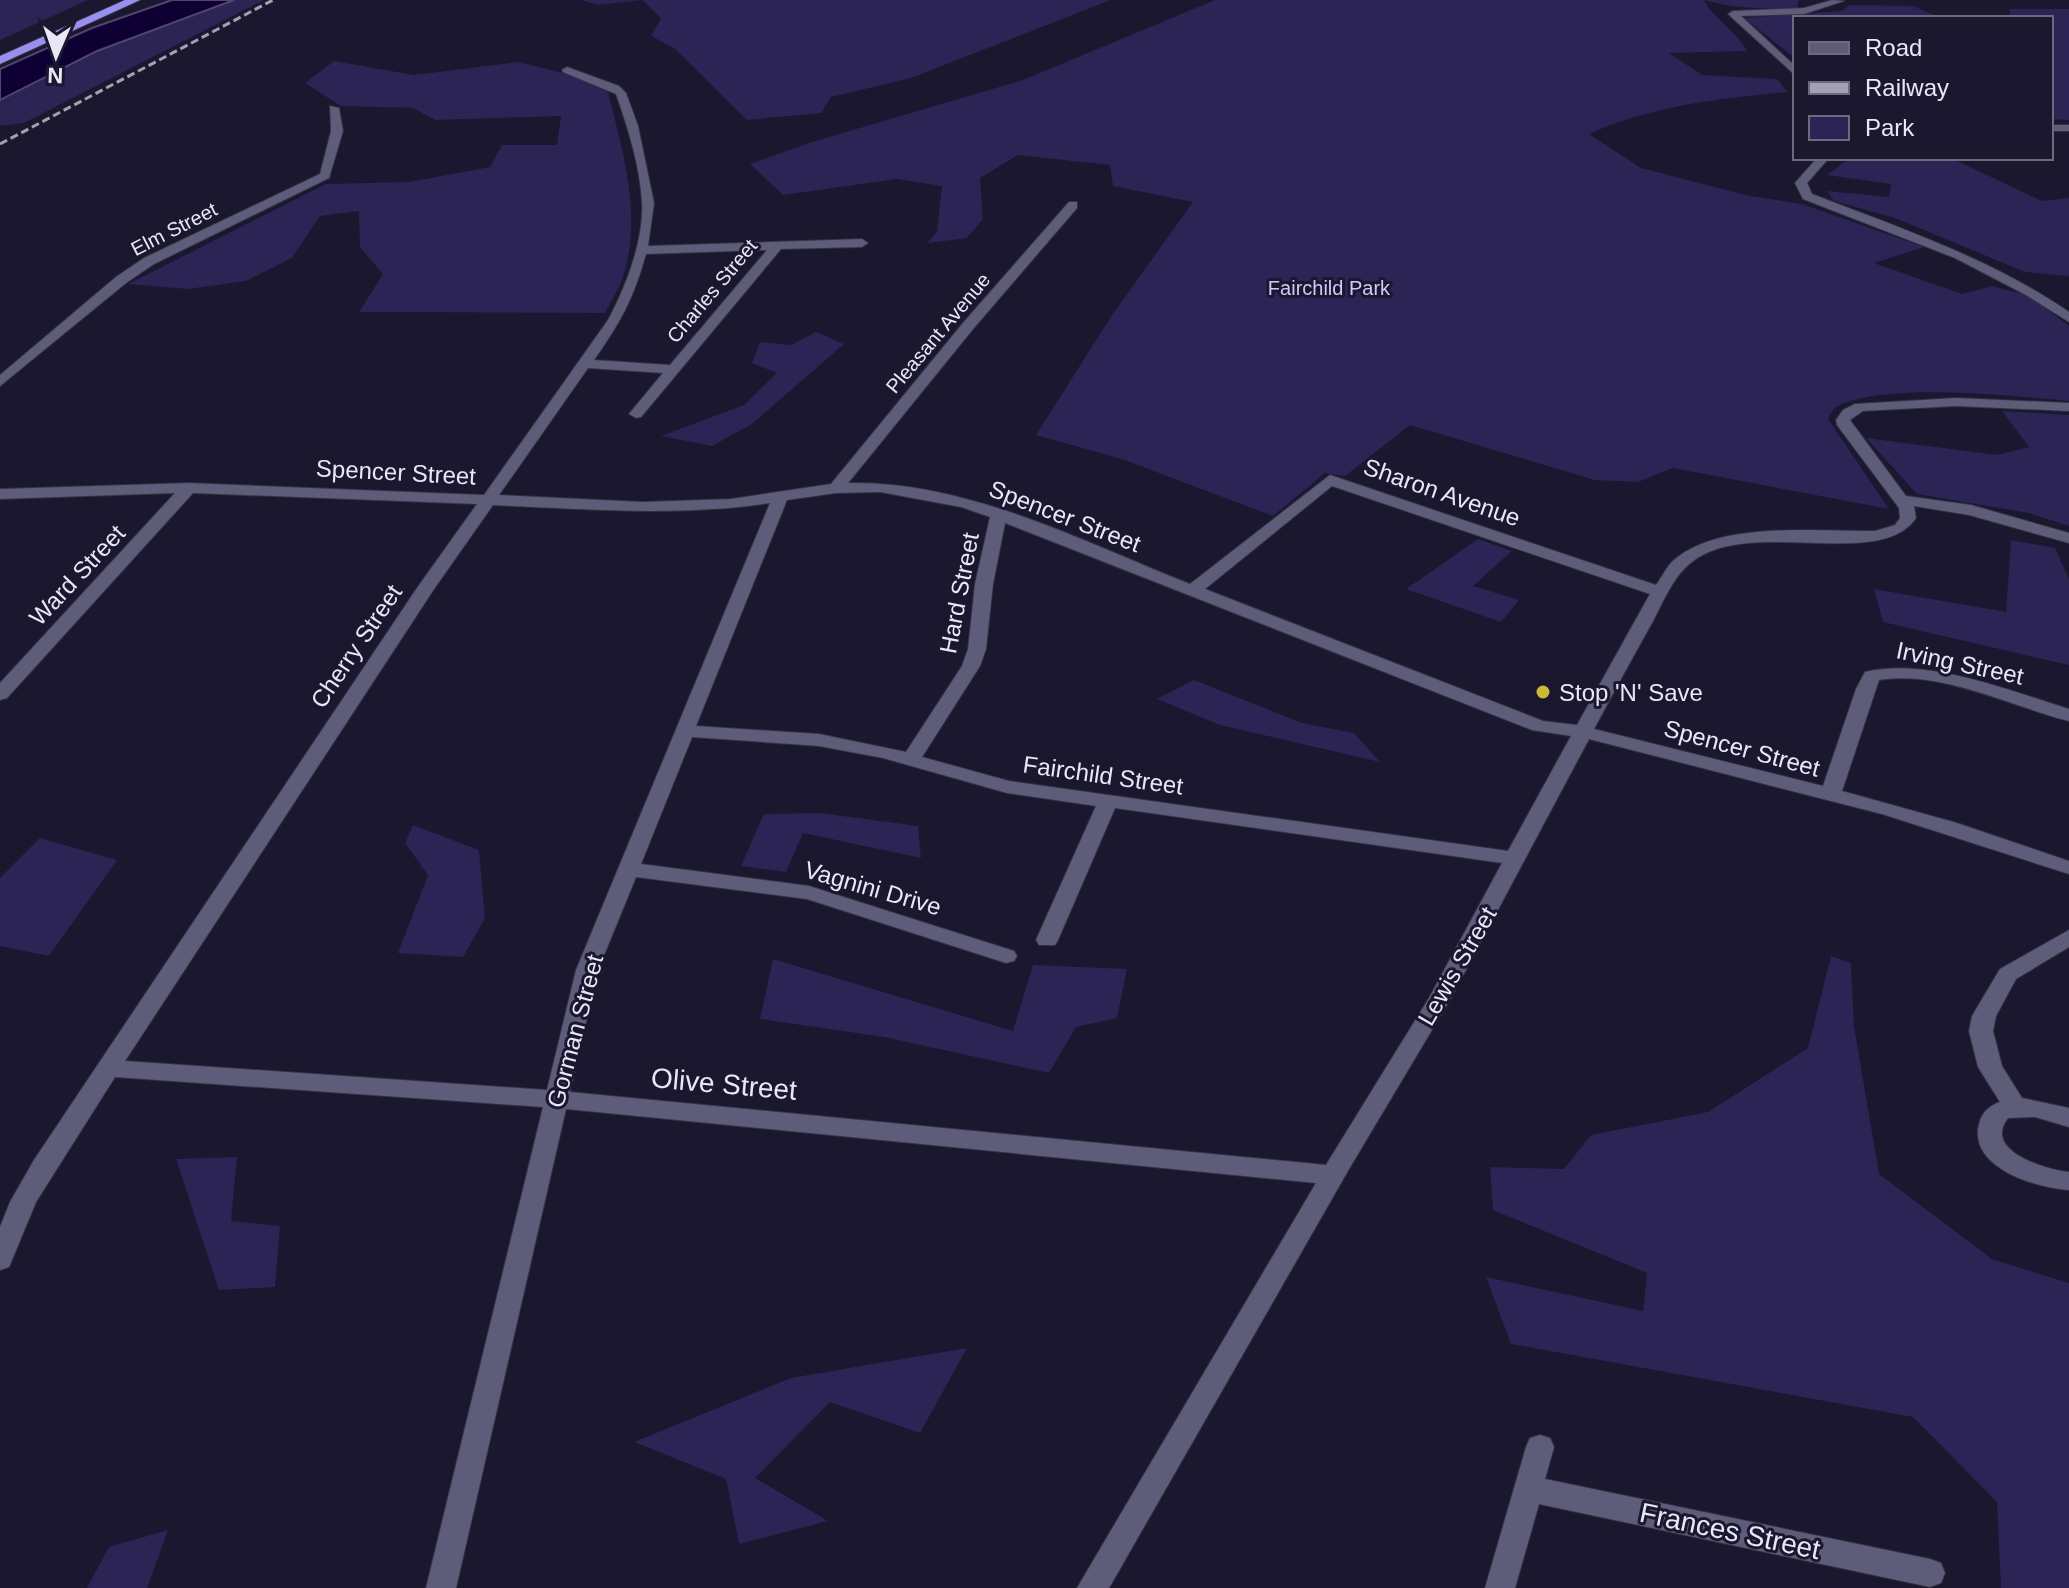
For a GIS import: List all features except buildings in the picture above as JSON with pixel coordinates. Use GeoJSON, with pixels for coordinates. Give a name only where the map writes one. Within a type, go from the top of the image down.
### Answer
{"type":"FeatureCollection","features":[{"type":"Feature","properties":{"kind":"highway"},"geometry":{"type":"LineString","coordinates":[[0,49],[110,0]]}},
{"type":"Feature","properties":{"kind":"highway"},"geometry":{"type":"LineString","coordinates":[[0,60],[134,0]]}},
{"type":"Feature","properties":{"kind":"highway"},"geometry":{"type":"LineString","coordinates":[[96,17],[141,0]]}},
{"type":"Feature","properties":{"kind":"street"},"geometry":{"type":"LineString","coordinates":[[1793,70],[1733,14],[1804,11],[1839,1]]}},
{"type":"Feature","properties":{"kind":"street","name":"Cherry Street"},"geometry":{"type":"LineString","coordinates":[[0,1260],[23,1202],[43,1167],[485,501],[585,364],[628,295],[641,250],[648,203],[627,108],[621,93],[615,88],[567,70]]}},
{"type":"Feature","properties":{"kind":"street","name":"Elm Street"},"geometry":{"type":"LineString","coordinates":[[0,382],[121,280],[149,261],[325,176],[337,131],[334,108]]}},
{"type":"Feature","properties":{"kind":"street"},"geometry":{"type":"LineString","coordinates":[[1821,160],[1801,183],[1804,192],[1812,199],[1959,255],[2031,292],[2069,318]]}},
{"type":"Feature","properties":{"kind":"street","name":"Pleasant Avenue"},"geometry":{"type":"LineString","coordinates":[[836,488],[968,326],[1073,205]]}},
{"type":"Feature","properties":{"kind":"street"},"geometry":{"type":"LineString","coordinates":[[641,250],[862,243]]}},
{"type":"Feature","properties":{"kind":"street","name":"Charles Street"},"geometry":{"type":"LineString","coordinates":[[585,364],[672,369],[777,246]]}},
{"type":"Feature","properties":{"kind":"street"},"geometry":{"type":"LineString","coordinates":[[636,414],[672,369]]}},
{"type":"Feature","properties":{"kind":"street"},"geometry":{"type":"LineString","coordinates":[[2069,407],[1913,402],[1870,406],[1848,413],[1843,420],[1903,500],[1971,510],[2069,538]]}},
{"type":"Feature","properties":{"kind":"street","name":"Sharon Avenue"},"geometry":{"type":"LineString","coordinates":[[1192,591],[1330,480],[1660,592]]}},
{"type":"Feature","properties":{"kind":"street","name":"Spencer Street"},"geometry":{"type":"LineString","coordinates":[[0,494],[189,488],[305,490],[657,507],[731,504],[836,488],[906,490],[965,503],[999,515],[1539,726],[1583,732],[1962,831],[2069,868]]}},
{"type":"Feature","properties":{"kind":"street","name":"Ward Street"},"geometry":{"type":"LineString","coordinates":[[0,694],[189,488]]}},
{"type":"Feature","properties":{"kind":"street","name":"Gorman Street"},"geometry":{"type":"LineString","coordinates":[[441,1588],[587,970],[780,497]]}},
{"type":"Feature","properties":{"kind":"street","name":"Lewis Street"},"geometry":{"type":"LineString","coordinates":[[1092,1588],[1440,998],[1660,592],[1679,564],[1690,555],[1719,542],[1761,536],[1864,536],[1893,532],[1906,524],[1908,518],[1903,500]]}},
{"type":"Feature","properties":{"kind":"street","name":"Hard Street"},"geometry":{"type":"LineString","coordinates":[[911,759],[971,666],[977,649],[984,584],[999,515]]}},
{"type":"Feature","properties":{"kind":"street","name":"Irving Street"},"geometry":{"type":"LineString","coordinates":[[1830,796],[1865,689],[1872,676],[1885,671],[1940,680],[2069,715]]}},
{"type":"Feature","properties":{"kind":"street","name":"Fairchild Street"},"geometry":{"type":"LineString","coordinates":[[685,731],[819,740],[911,759],[1007,787],[1517,859]]}},
{"type":"Feature","properties":{"kind":"street"},"geometry":{"type":"LineString","coordinates":[[1047,940],[1108,802]]}},
{"type":"Feature","properties":{"kind":"street","name":"Vagnini Drive"},"geometry":{"type":"LineString","coordinates":[[628,869],[809,893],[1006,956]]}},
{"type":"Feature","properties":{"kind":"street"},"geometry":{"type":"LineString","coordinates":[[2015,1107],[1990,1067],[1981,1031],[1984,1016],[2008,974],[2069,937]]}},
{"type":"Feature","properties":{"kind":"street","name":"Olive Street"},"geometry":{"type":"LineString","coordinates":[[108,1068],[556,1099],[1333,1175]]}},
{"type":"Feature","properties":{"kind":"street"},"geometry":{"type":"LineString","coordinates":[[2069,1118],[2046,1109],[2015,1107],[2002,1111],[1993,1119],[1990,1129],[1992,1141],[2001,1153],[2030,1173],[2069,1181]]}},
{"type":"Feature","properties":{"kind":"street"},"geometry":{"type":"LineString","coordinates":[[1500,1588],[1540,1447]]}},
{"type":"Feature","properties":{"kind":"street","name":"Frances Street"},"geometry":{"type":"LineString","coordinates":[[1530,1489],[1930,1573]]}},
{"type":"Feature","properties":{"kind":"green space"},"geometry":{"type":"Polygon","coordinates":[[[0,0],[88,0],[0,40],[0,0]]]}},
{"type":"Feature","properties":{"kind":"green space"},"geometry":{"type":"Polygon","coordinates":[[[234,0],[264,0],[24,123],[0,126],[0,100],[97,51],[234,0]]]}},
{"type":"Feature","properties":{"kind":"green space"},"geometry":{"type":"Polygon","coordinates":[[[581,0],[642,0],[598,5],[581,0]]]}},
{"type":"Feature","properties":{"kind":"green space"},"geometry":{"type":"Polygon","coordinates":[[[642,0],[1111,0],[911,78],[831,97],[821,113],[747,120],[674,48],[651,36],[661,18],[642,0]]]}},
{"type":"Feature","properties":{"kind":"green space","name":"Fairchild Park"},"geometry":{"type":"Polygon","coordinates":[[[1215,0],[1704,0],[1747,51],[1669,53],[1702,75],[1777,79],[1787,92],[1661,110],[1589,134],[1641,168],[1750,196],[1802,204],[1924,247],[1874,263],[1962,294],[1992,286],[2030,296],[2069,326],[2069,401],[1948,392],[1883,395],[1834,408],[1828,419],[1889,509],[1673,468],[1638,482],[1595,480],[1410,425],[1345,476],[1325,473],[1273,516],[1122,459],[1036,435],[1112,315],[1193,202],[1113,186],[1110,165],[1018,155],[980,178],[983,219],[967,238],[927,243],[937,232],[942,186],[897,179],[783,195],[750,164],[812,142],[1023,80],[1215,0]]]}},
{"type":"Feature","properties":{"kind":"green space"},"geometry":{"type":"Polygon","coordinates":[[[1704,0],[1799,0],[1797,8],[1773,8],[1739,7],[1704,0]]]}},
{"type":"Feature","properties":{"kind":"green space"},"geometry":{"type":"Polygon","coordinates":[[[1850,5],[1913,6],[1936,16],[1793,16],[1793,56],[1744,18],[1841,11],[1850,5]]]}},
{"type":"Feature","properties":{"kind":"green space"},"geometry":{"type":"Polygon","coordinates":[[[2009,9],[2069,9],[2069,120],[2053,119],[2053,16],[2011,16],[2009,9]]]}},
{"type":"Feature","properties":{"kind":"green space"},"geometry":{"type":"Polygon","coordinates":[[[334,61],[414,75],[519,62],[571,75],[608,92],[628,183],[631,228],[624,274],[605,313],[359,312],[383,274],[360,247],[359,211],[320,216],[292,258],[246,281],[188,289],[128,284],[326,184],[409,182],[490,167],[502,145],[557,145],[561,116],[435,120],[413,108],[341,106],[305,83],[334,61]]]}},
{"type":"Feature","properties":{"kind":"green space"},"geometry":{"type":"Polygon","coordinates":[[[1847,160],[1955,160],[2042,201],[2069,198],[2069,276],[2025,272],[1895,218],[1834,201],[1827,191],[1889,197],[1891,184],[1827,175],[1847,160]]]}},
{"type":"Feature","properties":{"kind":"green space"},"geometry":{"type":"Polygon","coordinates":[[[816,332],[844,344],[752,424],[712,446],[661,436],[744,405],[777,373],[752,363],[760,342],[791,345],[816,332]]]}},
{"type":"Feature","properties":{"kind":"green space"},"geometry":{"type":"Polygon","coordinates":[[[2002,411],[2069,415],[2069,526],[2029,513],[1917,494],[1866,438],[1997,455],[2029,447],[2002,411]]]}},
{"type":"Feature","properties":{"kind":"green space"},"geometry":{"type":"Polygon","coordinates":[[[1478,539],[1512,551],[1473,586],[1519,600],[1501,622],[1406,589],[1478,539]]]}},
{"type":"Feature","properties":{"kind":"green space"},"geometry":{"type":"Polygon","coordinates":[[[2011,540],[2055,548],[2069,579],[2069,665],[1883,622],[1874,589],[2006,612],[2011,540]]]}},
{"type":"Feature","properties":{"kind":"green space"},"geometry":{"type":"Polygon","coordinates":[[[1194,680],[1302,723],[1354,733],[1380,762],[1220,725],[1157,699],[1194,680]]]}},
{"type":"Feature","properties":{"kind":"green space"},"geometry":{"type":"Polygon","coordinates":[[[820,813],[918,826],[921,858],[803,833],[786,872],[741,866],[764,814],[820,813]]]}},
{"type":"Feature","properties":{"kind":"green space"},"geometry":{"type":"Polygon","coordinates":[[[413,825],[479,850],[485,918],[463,957],[398,953],[428,875],[405,843],[413,825]]]}},
{"type":"Feature","properties":{"kind":"green space"},"geometry":{"type":"Polygon","coordinates":[[[40,838],[117,860],[49,956],[0,946],[0,878],[40,838]]]}},
{"type":"Feature","properties":{"kind":"green space"},"geometry":{"type":"Polygon","coordinates":[[[1831,956],[1851,963],[1854,1026],[1879,1174],[1992,1259],[2069,1283],[2069,1588],[2001,1588],[1997,1502],[1913,1417],[1511,1344],[1486,1277],[1643,1311],[1647,1273],[1493,1210],[1490,1167],[1564,1169],[1591,1135],[1708,1112],[1808,1048],[1831,956]]]}},
{"type":"Feature","properties":{"kind":"green space"},"geometry":{"type":"Polygon","coordinates":[[[773,959],[1013,1031],[1033,965],[1127,969],[1117,1018],[1076,1027],[1049,1073],[884,1037],[760,1019],[773,959]]]}},
{"type":"Feature","properties":{"kind":"green space"},"geometry":{"type":"Polygon","coordinates":[[[237,1157],[231,1221],[280,1226],[275,1287],[219,1290],[176,1159],[237,1157]]]}},
{"type":"Feature","properties":{"kind":"green space"},"geometry":{"type":"Polygon","coordinates":[[[967,1348],[920,1433],[830,1402],[755,1478],[828,1521],[739,1544],[726,1479],[634,1442],[791,1378],[967,1348]]]}},
{"type":"Feature","properties":{"kind":"green space"},"geometry":{"type":"Polygon","coordinates":[[[168,1530],[147,1588],[87,1588],[109,1547],[168,1530]]]}},
{"type":"Feature","properties":{"kind":"shaded area"},"geometry":{"type":"Polygon","coordinates":[[[172,0],[234,0],[97,51],[0,100],[0,69],[92,28],[172,0]]]}},
{"type":"Feature","properties":{"kind":"railway"},"geometry":{"type":"LineString","coordinates":[[0,144],[273,0]]}},
{"type":"Feature","properties":{"kind":"place","name":"Stop 'N' Save"},"geometry":{"type":"Point","coordinates":[1543,692]}}]}
